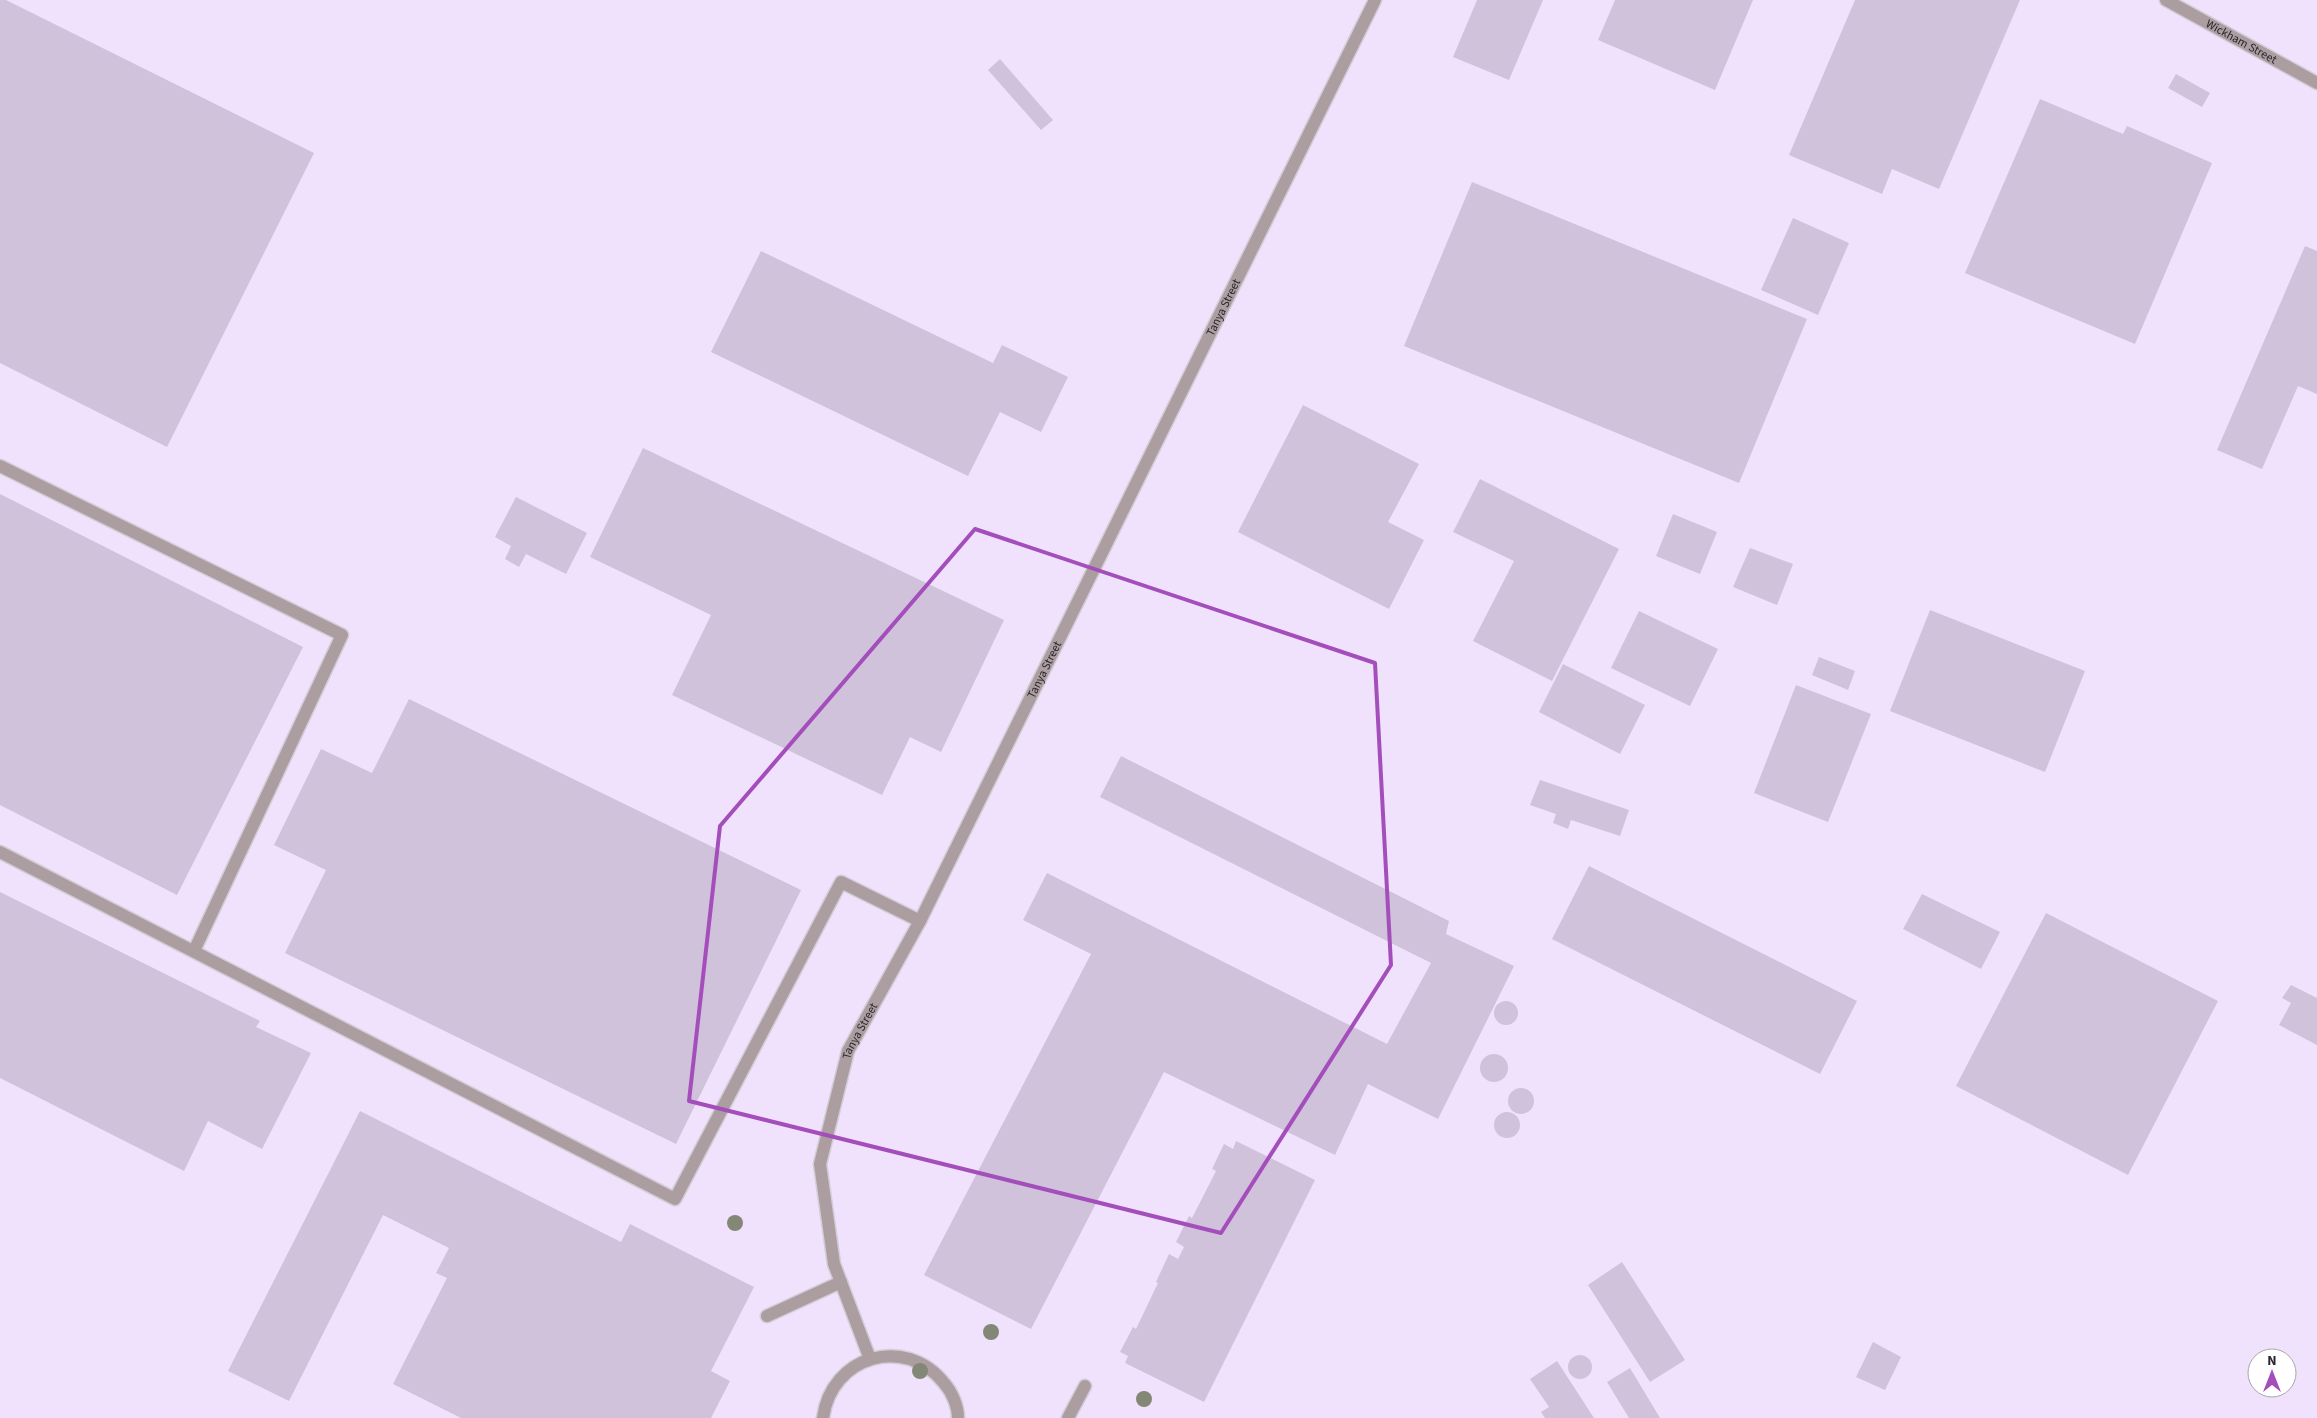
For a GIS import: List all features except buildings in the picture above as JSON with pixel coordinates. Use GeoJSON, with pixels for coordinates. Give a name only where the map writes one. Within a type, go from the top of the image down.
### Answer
{"type":"FeatureCollection","features":[{"type":"Feature","properties":{"kind":"street","name":"Tanya Street"},"geometry":{"type":"LineString","coordinates":[[870,1359],[834,1264],[820,1164],[848,1051],[920,921],[1376,0]]}},
{"type":"Feature","properties":{"kind":"street","name":"Wickham Street"},"geometry":{"type":"LineString","coordinates":[[2166,0],[2317,84]]}},
{"type":"Feature","properties":{"kind":"street"},"geometry":{"type":"LineString","coordinates":[[0,466],[342,635],[194,951]]}},
{"type":"Feature","properties":{"kind":"street"},"geometry":{"type":"LineString","coordinates":[[0,852],[675,1199],[841,882],[920,921]]}},
{"type":"Feature","properties":{"kind":"street"},"geometry":{"type":"LineString","coordinates":[[767,1316],[841,1282]]}},
{"type":"Feature","properties":{"kind":"street"},"geometry":{"type":"LineString","coordinates":[[824,1418],[825,1405],[835,1385],[850,1369],[870,1359],[893,1355],[916,1360],[935,1372],[950,1390],[958,1411],[958,1418]]}},
{"type":"Feature","properties":{"kind":"street"},"geometry":{"type":"LineString","coordinates":[[1068,1418],[1085,1386]]}},
{"type":"Feature","properties":{"kind":"highlighted area"},"geometry":{"type":"Polygon","coordinates":[[[975,529],[1375,663],[1391,965],[1221,1233],[689,1101],[720,826],[975,529]]]}},
{"type":"Feature","properties":{"kind":"shaded area"},"geometry":{"type":"Polygon","coordinates":[[[0,0],[2317,0],[2317,1418],[0,1418],[0,0]]]}}]}
